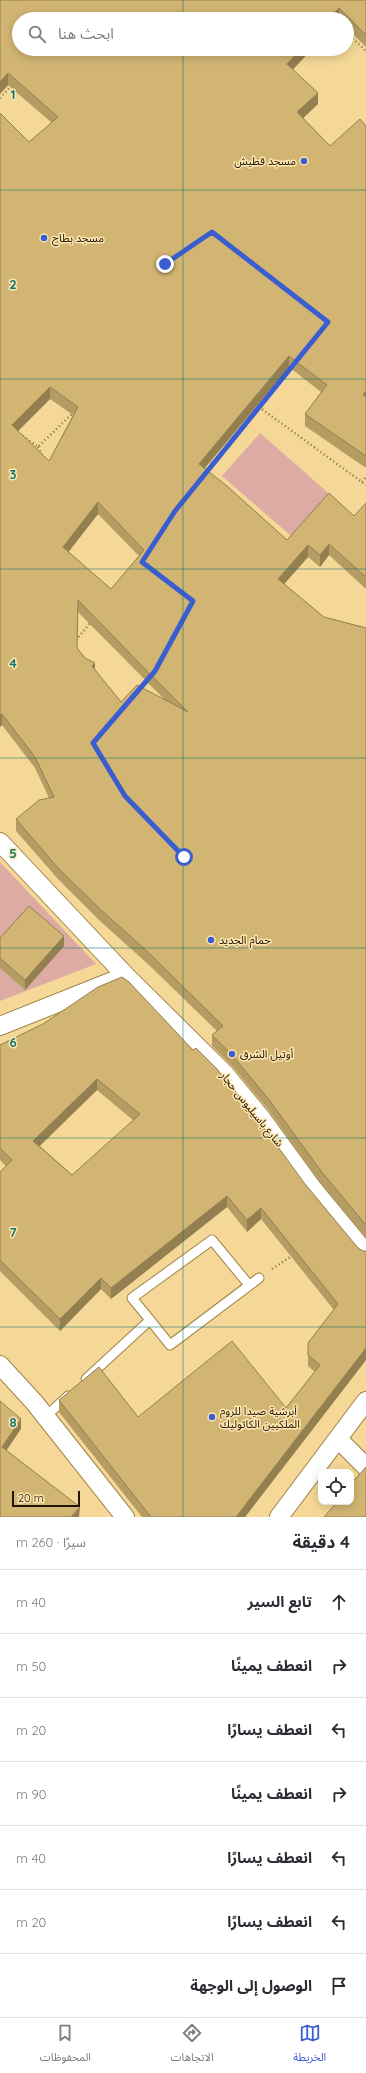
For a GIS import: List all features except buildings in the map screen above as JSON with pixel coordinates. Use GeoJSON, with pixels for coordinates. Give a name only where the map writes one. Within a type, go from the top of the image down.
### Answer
{"type":"FeatureCollection","features":[{"type":"Feature","properties":{"kind":"street","name":"شارع باسيليوس حجار"},"geometry":{"type":"LineString","coordinates":[[0,842],[126,976],[224,1074],[262,1119],[313,1189],[366,1253]]}},
{"type":"Feature","properties":{"kind":"street"},"geometry":{"type":"LineString","coordinates":[[0,1026],[126,976]]}},
{"type":"Feature","properties":{"kind":"street"},"geometry":{"type":"LineString","coordinates":[[0,1365],[46,1417],[125,1517]]}},
{"type":"Feature","properties":{"kind":"street"},"geometry":{"type":"LineString","coordinates":[[279,1517],[366,1401]]}},
{"type":"Feature","properties":{"kind":"street"},"geometry":{"type":"LineString","coordinates":[[338,1439],[366,1467]]}},
{"type":"Feature","properties":{"kind":"lane"},"geometry":{"type":"LineString","coordinates":[[249,1285],[212,1240],[132,1298],[170,1345],[259,1278]]}},
{"type":"Feature","properties":{"kind":"lane"},"geometry":{"type":"LineString","coordinates":[[46,1417],[150,1320]]}},
{"type":"Feature","properties":{"kind":"path"},"geometry":{"type":"LineString","coordinates":[[354,40],[366,51]]}},
{"type":"Feature","properties":{"kind":"path"},"geometry":{"type":"LineString","coordinates":[[0,98],[16,81]]}},
{"type":"Feature","properties":{"kind":"path"},"geometry":{"type":"LineString","coordinates":[[205,474],[294,364]]}},
{"type":"Feature","properties":{"kind":"path"},"geometry":{"type":"LineString","coordinates":[[259,407],[366,485]]}},
{"type":"Feature","properties":{"kind":"path"},"geometry":{"type":"LineString","coordinates":[[38,447],[74,411]]}},
{"type":"Feature","properties":{"kind":"path"},"geometry":{"type":"LineString","coordinates":[[20,434],[38,447],[45,461]]}},
{"type":"Feature","properties":{"kind":"path"},"geometry":{"type":"LineString","coordinates":[[362,482],[366,477]]}},
{"type":"Feature","properties":{"kind":"path"},"geometry":{"type":"LineString","coordinates":[[72,646],[96,616]]}},
{"type":"Feature","properties":{"kind":"path"},"geometry":{"type":"LineString","coordinates":[[134,695],[150,677]]}},
{"type":"Feature","properties":{"kind":"path"},"geometry":{"type":"LineString","coordinates":[[259,1278],[292,1256]]}},
{"type":"Feature","properties":{"kind":"shaded area"},"geometry":{"type":"Polygon","coordinates":[[[260,433],[334,498],[297,541],[222,476],[260,433]]]}},
{"type":"Feature","properties":{"kind":"shaded area"},"geometry":{"type":"Polygon","coordinates":[[[0,862],[96,964],[0,1001],[0,862]]]}},
{"type":"Feature","properties":{"kind":"place","name":"مسجد قطيش"},"geometry":{"type":"Point","coordinates":[304,161]}},
{"type":"Feature","properties":{"kind":"place","name":"مسجد بطاح"},"geometry":{"type":"Point","coordinates":[44,238]}},
{"type":"Feature","properties":{"kind":"place","name":"حمام الجديد"},"geometry":{"type":"Point","coordinates":[211,940]}},
{"type":"Feature","properties":{"kind":"place","name":"أوتيل الشرق"},"geometry":{"type":"Point","coordinates":[232,1054]}},
{"type":"Feature","properties":{"kind":"place","name":"أبرشية صيدا للروم الملكيين الكاثوليك"},"geometry":{"type":"Point","coordinates":[212,1417]}},
{"type":"Feature","properties":{"kind":"route"},"geometry":{"type":"LineString","coordinates":[[165,264],[212,232],[328,322],[175,511],[142,562],[193,601],[155,671],[93,743],[125,796],[184,857]]}}]}
